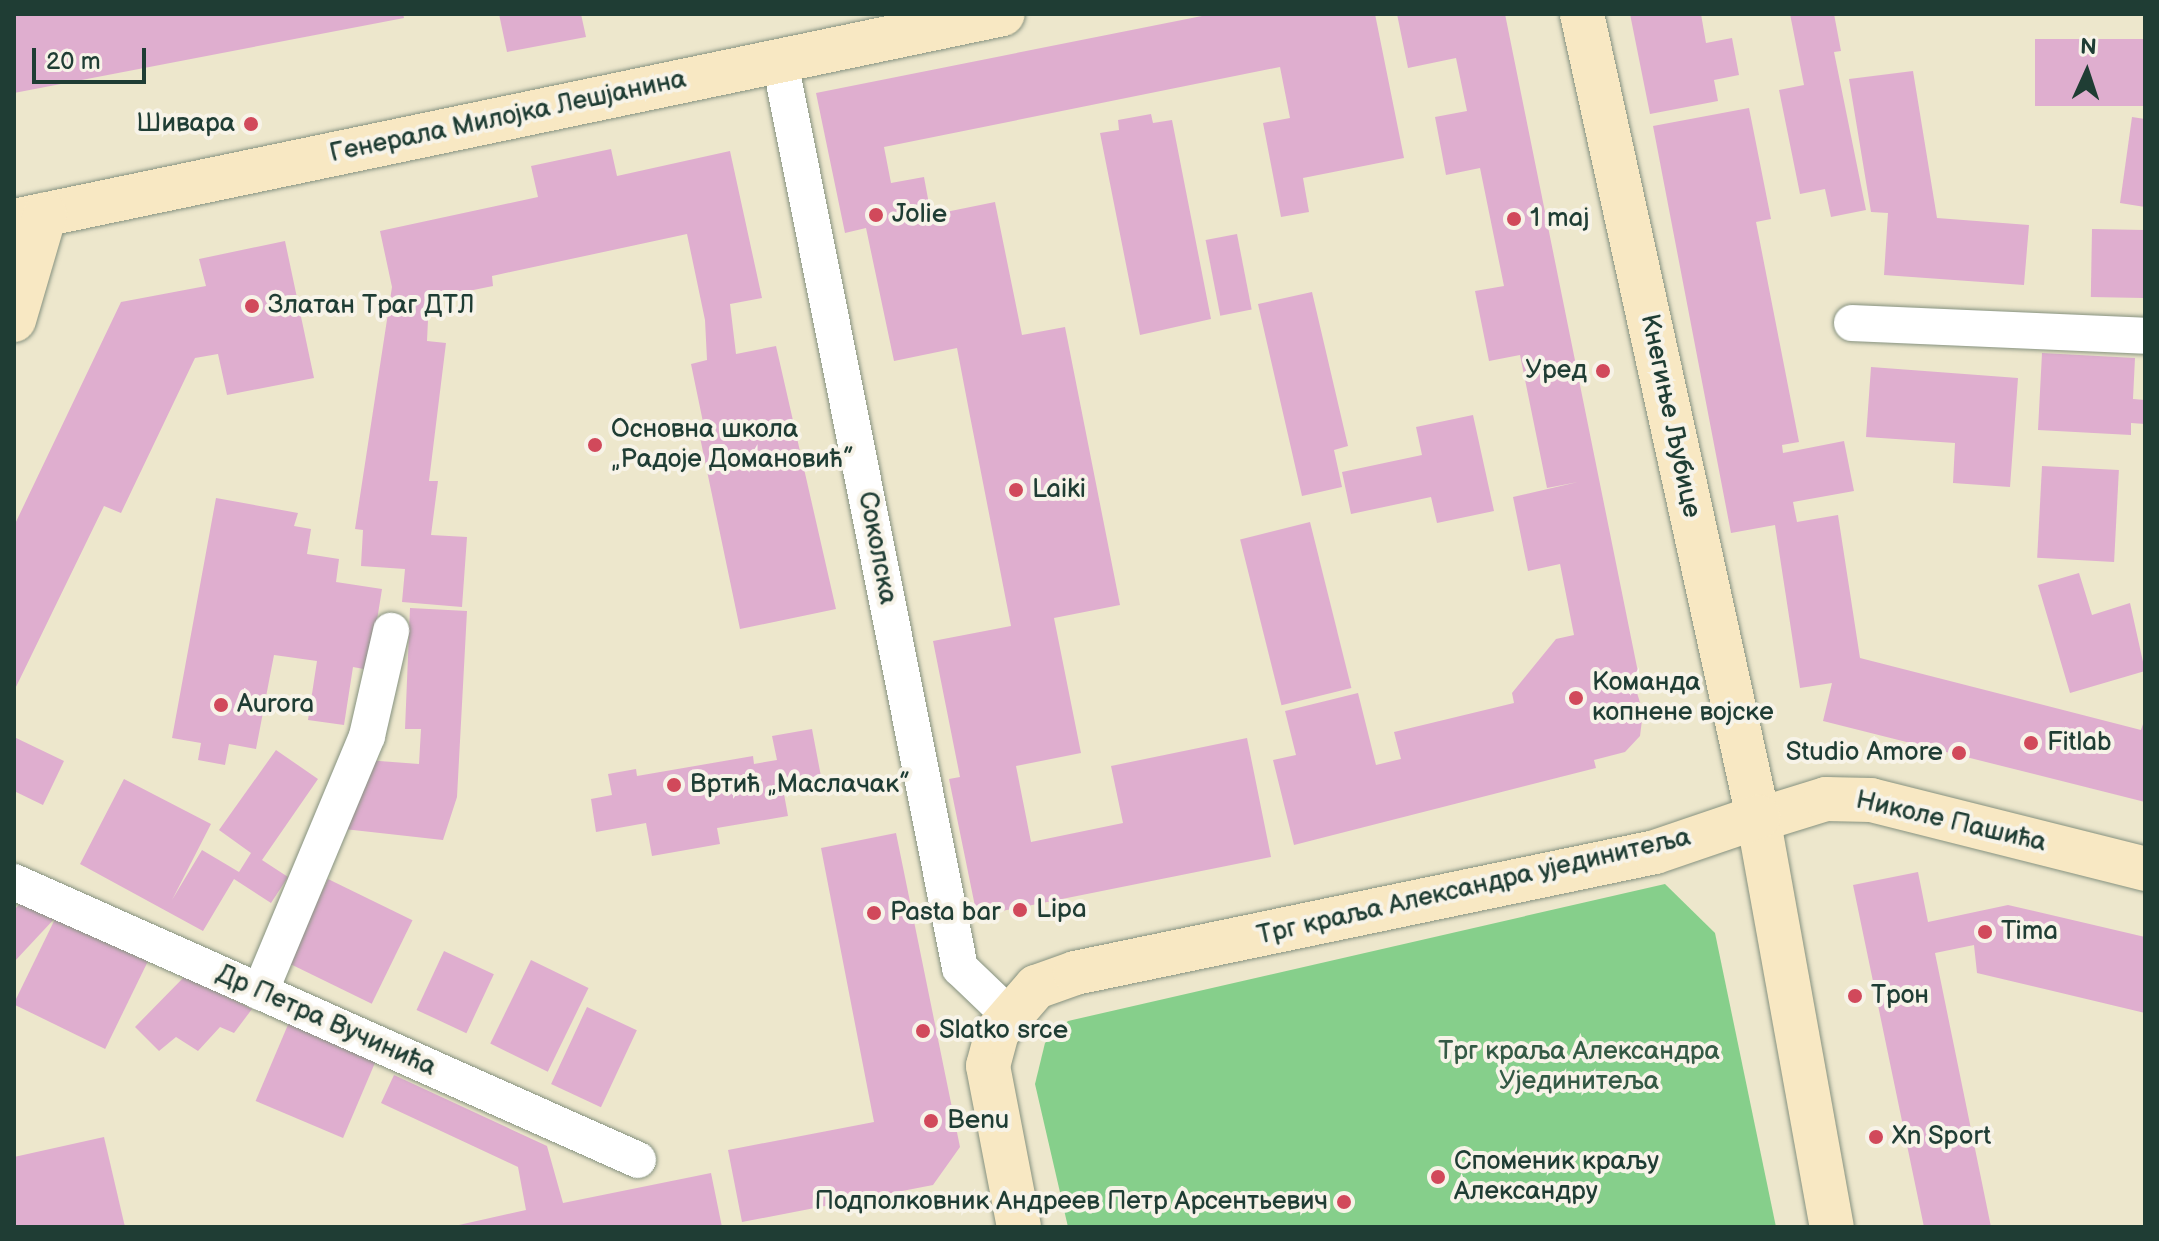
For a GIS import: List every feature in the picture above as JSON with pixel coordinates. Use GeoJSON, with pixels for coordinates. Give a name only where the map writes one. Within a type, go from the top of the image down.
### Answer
{"type":"FeatureCollection","features":[{"type":"Feature","properties":{"kind":"street","name":"Генерала Милојка Лешјанина"},"geometry":{"type":"LineString","coordinates":[[30,218],[1003,14]]}},
{"type":"Feature","properties":{"kind":"street","name":"Кнегиње Љубице"},"geometry":{"type":"LineString","coordinates":[[1582,14],[1758,818]]}},
{"type":"Feature","properties":{"kind":"street","name":"Соколска"},"geometry":{"type":"LineString","coordinates":[[780,62],[960,968],[1009,1015]]}},
{"type":"Feature","properties":{"kind":"street"},"geometry":{"type":"LineString","coordinates":[[14,320],[30,218]]}},
{"type":"Feature","properties":{"kind":"street"},"geometry":{"type":"LineString","coordinates":[[1852,323],[2145,336]]}},
{"type":"Feature","properties":{"kind":"street"},"geometry":{"type":"LineString","coordinates":[[260,992],[367,736],[391,631]]}},
{"type":"Feature","properties":{"kind":"street","name":"Николе Пашића"},"geometry":{"type":"LineString","coordinates":[[1758,818],[1799,803],[1871,800],[2145,869]]}},
{"type":"Feature","properties":{"kind":"street","name":"Трг краља Александра ујединитеља"},"geometry":{"type":"LineString","coordinates":[[1019,1227],[988,1086],[991,1049],[1009,1015],[1036,987],[1075,973],[1655,852],[1758,818]]}},
{"type":"Feature","properties":{"kind":"street"},"geometry":{"type":"LineString","coordinates":[[1758,818],[1832,1227]]}},
{"type":"Feature","properties":{"kind":"street","name":"Др Петра Вучинића"},"geometry":{"type":"LineString","coordinates":[[14,882],[638,1160]]}},
{"type":"Feature","properties":{"kind":"green space","name":"Трг краља Александра Ујединитеља"},"geometry":{"type":"Polygon","coordinates":[[[1665,884],[1715,933],[1776,1227],[1068,1227],[1035,1084],[1045,1043],[1068,1021],[1665,884]]]}},
{"type":"Feature","properties":{"kind":"building"},"geometry":{"type":"Polygon","coordinates":[[[14,14],[403,14],[404,18],[14,93],[14,14]]]}},
{"type":"Feature","properties":{"kind":"building"},"geometry":{"type":"Polygon","coordinates":[[[499,14],[581,14],[586,37],[507,52],[499,14]]]}},
{"type":"Feature","properties":{"kind":"building"},"geometry":{"type":"Polygon","coordinates":[[[1212,14],[1375,14],[1404,158],[1303,178],[1309,212],[1281,217],[1263,123],[1290,118],[1280,67],[884,147],[891,183],[924,177],[931,215],[995,202],[1022,335],[1065,327],[1120,605],[1054,618],[1081,753],[1016,766],[1031,842],[1123,823],[1111,766],[1247,738],[1271,857],[977,916],[949,779],[960,777],[933,641],[1011,626],[957,348],[894,361],[866,228],[845,233],[816,93],[1212,14]]]}},
{"type":"Feature","properties":{"kind":"building"},"geometry":{"type":"Polygon","coordinates":[[[1397,14],[1505,14],[1639,677],[1632,677],[1643,712],[1640,736],[1625,752],[1594,760],[1596,768],[1294,845],[1273,760],[1296,755],[1285,711],[1358,693],[1376,765],[1401,759],[1394,732],[1514,703],[1512,693],[1556,639],[1574,635],[1560,564],[1528,571],[1513,497],[1578,482],[1547,488],[1520,355],[1489,361],[1475,291],[1504,286],[1480,168],[1446,175],[1435,117],[1467,111],[1456,58],[1408,68],[1397,14]]]}},
{"type":"Feature","properties":{"kind":"building"},"geometry":{"type":"Polygon","coordinates":[[[1630,14],[1701,14],[1706,43],[1732,38],[1739,75],[1714,80],[1718,101],[1650,114],[1630,14]]]}},
{"type":"Feature","properties":{"kind":"building"},"geometry":{"type":"Polygon","coordinates":[[[1790,14],[1834,14],[1841,51],[1834,52],[1866,210],[1831,217],[1825,189],[1800,194],[1779,90],[1804,85],[1790,14]]]}},
{"type":"Feature","properties":{"kind":"building"},"geometry":{"type":"Polygon","coordinates":[[[2035,39],[2145,39],[2145,106],[2035,106],[2035,39]]]}},
{"type":"Feature","properties":{"kind":"building"},"geometry":{"type":"Polygon","coordinates":[[[1913,71],[1937,218],[2029,225],[2024,285],[1884,275],[1888,213],[1871,212],[1849,79],[1913,71]]]}},
{"type":"Feature","properties":{"kind":"building"},"geometry":{"type":"Polygon","coordinates":[[[1749,108],[1771,219],[1756,222],[1799,442],[1782,445],[1783,453],[1844,441],[1854,491],[1793,502],[1797,522],[1838,515],[1860,658],[2141,730],[2145,718],[2145,802],[1823,721],[1832,683],[1800,688],[1775,525],[1731,533],[1653,126],[1749,108]]]}},
{"type":"Feature","properties":{"kind":"building"},"geometry":{"type":"Polygon","coordinates":[[[1151,114],[1153,123],[1172,120],[1211,319],[1140,335],[1100,133],[1119,130],[1118,120],[1151,114]]]}},
{"type":"Feature","properties":{"kind":"building"},"geometry":{"type":"Polygon","coordinates":[[[2132,117],[2145,119],[2145,207],[2120,203],[2132,117]]]}},
{"type":"Feature","properties":{"kind":"building"},"geometry":{"type":"Polygon","coordinates":[[[611,149],[617,176],[730,151],[762,298],[730,304],[736,354],[776,346],[836,609],[740,629],[697,423],[703,422],[691,364],[707,360],[705,320],[687,234],[492,276],[493,286],[429,299],[427,341],[446,343],[429,481],[438,481],[431,535],[467,537],[462,607],[402,602],[405,569],[361,566],[363,530],[355,529],[392,287],[380,231],[538,197],[531,166],[611,149]]]}},
{"type":"Feature","properties":{"kind":"building"},"geometry":{"type":"Polygon","coordinates":[[[2092,229],[2145,230],[2144,298],[2091,297],[2092,229]]]}},
{"type":"Feature","properties":{"kind":"building"},"geometry":{"type":"Polygon","coordinates":[[[1237,234],[1252,310],[1220,316],[1206,240],[1237,234]]]}},
{"type":"Feature","properties":{"kind":"building"},"geometry":{"type":"Polygon","coordinates":[[[285,241],[314,378],[227,395],[218,354],[195,358],[121,513],[104,506],[14,691],[14,526],[121,302],[206,286],[199,259],[285,241]]]}},
{"type":"Feature","properties":{"kind":"building"},"geometry":{"type":"Polygon","coordinates":[[[1312,292],[1348,446],[1334,450],[1342,487],[1302,496],[1258,304],[1312,292]]]}},
{"type":"Feature","properties":{"kind":"building"},"geometry":{"type":"Polygon","coordinates":[[[2042,353],[2135,358],[2133,399],[2145,400],[2145,424],[2131,423],[2131,435],[2038,430],[2042,353]]]}},
{"type":"Feature","properties":{"kind":"building"},"geometry":{"type":"Polygon","coordinates":[[[1871,367],[2018,378],[2010,487],[1953,483],[1955,443],[1866,437],[1871,367]]]}},
{"type":"Feature","properties":{"kind":"building"},"geometry":{"type":"Polygon","coordinates":[[[1473,415],[1494,511],[1437,523],[1431,497],[1351,514],[1342,472],[1422,455],[1416,427],[1473,415]]]}},
{"type":"Feature","properties":{"kind":"building"},"geometry":{"type":"Polygon","coordinates":[[[2042,466],[2119,470],[2114,562],[2037,558],[2042,466]]]}},
{"type":"Feature","properties":{"kind":"building"},"geometry":{"type":"Polygon","coordinates":[[[216,498],[298,513],[294,526],[311,529],[307,554],[339,559],[336,582],[382,589],[369,670],[353,667],[344,725],[308,720],[317,661],[274,655],[256,749],[229,744],[225,765],[198,760],[201,743],[172,738],[216,498]]]}},
{"type":"Feature","properties":{"kind":"building"},"geometry":{"type":"Polygon","coordinates":[[[1310,522],[1351,688],[1282,705],[1240,539],[1310,522]]]}},
{"type":"Feature","properties":{"kind":"building"},"geometry":{"type":"Polygon","coordinates":[[[2079,573],[2092,615],[2130,603],[2145,671],[2070,693],[2038,585],[2079,573]]]}},
{"type":"Feature","properties":{"kind":"building"},"geometry":{"type":"Polygon","coordinates":[[[410,608],[467,611],[457,797],[443,840],[344,829],[366,760],[419,764],[421,729],[405,729],[410,608]]]}},
{"type":"Feature","properties":{"kind":"building"},"geometry":{"type":"Polygon","coordinates":[[[812,729],[823,787],[784,794],[788,816],[717,828],[720,844],[652,856],[646,823],[596,832],[591,799],[612,795],[608,774],[636,769],[637,776],[753,756],[754,764],[777,760],[772,736],[812,729]]]}},
{"type":"Feature","properties":{"kind":"building"},"geometry":{"type":"Polygon","coordinates":[[[14,737],[64,761],[43,805],[14,791],[14,737]]]}},
{"type":"Feature","properties":{"kind":"building"},"geometry":{"type":"Polygon","coordinates":[[[276,750],[318,779],[262,860],[288,877],[271,903],[234,879],[203,931],[80,864],[124,779],[211,824],[172,900],[202,850],[239,872],[251,853],[219,830],[276,750]]]}},
{"type":"Feature","properties":{"kind":"building"},"geometry":{"type":"Polygon","coordinates":[[[896,833],[960,1147],[933,1185],[742,1222],[728,1150],[874,1122],[821,848],[896,833]]]}},
{"type":"Feature","properties":{"kind":"building"},"geometry":{"type":"Polygon","coordinates":[[[1918,872],[1928,922],[2008,905],[2145,937],[2145,1013],[1977,973],[1974,945],[1935,953],[1991,1227],[1924,1227],[1853,885],[1918,872]]]}},
{"type":"Feature","properties":{"kind":"building"},"geometry":{"type":"Polygon","coordinates":[[[328,879],[412,920],[372,1004],[287,963],[328,879]]]}},
{"type":"Feature","properties":{"kind":"building"},"geometry":{"type":"Polygon","coordinates":[[[30,893],[56,917],[14,962],[14,910],[30,893]]]}},
{"type":"Feature","properties":{"kind":"building"},"geometry":{"type":"Polygon","coordinates":[[[56,917],[148,962],[105,1049],[14,1004],[56,917]]]}},
{"type":"Feature","properties":{"kind":"building"},"geometry":{"type":"Polygon","coordinates":[[[444,951],[494,974],[466,1033],[417,1010],[444,951]]]}},
{"type":"Feature","properties":{"kind":"building"},"geometry":{"type":"Polygon","coordinates":[[[531,960],[589,988],[548,1072],[490,1044],[531,960]]]}},
{"type":"Feature","properties":{"kind":"building"},"geometry":{"type":"Polygon","coordinates":[[[185,976],[252,1009],[234,1033],[220,1027],[198,1051],[176,1037],[159,1051],[135,1027],[185,976]]]}},
{"type":"Feature","properties":{"kind":"building"},"geometry":{"type":"Polygon","coordinates":[[[587,1007],[637,1030],[601,1107],[551,1084],[587,1007]]]}},
{"type":"Feature","properties":{"kind":"building"},"geometry":{"type":"Polygon","coordinates":[[[290,1020],[377,1057],[343,1138],[256,1101],[290,1020]]]}},
{"type":"Feature","properties":{"kind":"building"},"geometry":{"type":"Polygon","coordinates":[[[394,1075],[547,1146],[563,1203],[711,1173],[722,1227],[450,1227],[526,1210],[518,1167],[381,1103],[394,1075]]]}},
{"type":"Feature","properties":{"kind":"building"},"geometry":{"type":"Polygon","coordinates":[[[104,1137],[125,1227],[14,1227],[14,1157],[104,1137]]]}},
{"type":"Feature","properties":{"kind":"place","name":"Шивара"},"geometry":{"type":"Point","coordinates":[251,124]}},
{"type":"Feature","properties":{"kind":"place","name":"Jolie"},"geometry":{"type":"Point","coordinates":[876,215]}},
{"type":"Feature","properties":{"kind":"place","name":"1 maj"},"geometry":{"type":"Point","coordinates":[1514,219]}},
{"type":"Feature","properties":{"kind":"place","name":"Златан Траг ДТЛ"},"geometry":{"type":"Point","coordinates":[252,306]}},
{"type":"Feature","properties":{"kind":"place","name":"Уред"},"geometry":{"type":"Point","coordinates":[1603,371]}},
{"type":"Feature","properties":{"kind":"place","name":"Основна школа „Радоје Домановић”"},"geometry":{"type":"Point","coordinates":[595,445]}},
{"type":"Feature","properties":{"kind":"place","name":"Laiki"},"geometry":{"type":"Point","coordinates":[1016,490]}},
{"type":"Feature","properties":{"kind":"place","name":"Команда копнене војске"},"geometry":{"type":"Point","coordinates":[1576,698]}},
{"type":"Feature","properties":{"kind":"place","name":"Aurora"},"geometry":{"type":"Point","coordinates":[221,705]}},
{"type":"Feature","properties":{"kind":"place","name":"Fitlab"},"geometry":{"type":"Point","coordinates":[2031,743]}},
{"type":"Feature","properties":{"kind":"place","name":"Studio Amore"},"geometry":{"type":"Point","coordinates":[1959,753]}},
{"type":"Feature","properties":{"kind":"place","name":"Вртић „Маслачак”"},"geometry":{"type":"Point","coordinates":[674,785]}},
{"type":"Feature","properties":{"kind":"place","name":"Lipa"},"geometry":{"type":"Point","coordinates":[1020,910]}},
{"type":"Feature","properties":{"kind":"place","name":"Pasta bar"},"geometry":{"type":"Point","coordinates":[874,913]}},
{"type":"Feature","properties":{"kind":"place","name":"Tima"},"geometry":{"type":"Point","coordinates":[1985,932]}},
{"type":"Feature","properties":{"kind":"place","name":"Трон"},"geometry":{"type":"Point","coordinates":[1855,996]}},
{"type":"Feature","properties":{"kind":"place","name":"Slatko srce"},"geometry":{"type":"Point","coordinates":[923,1031]}},
{"type":"Feature","properties":{"kind":"place","name":"Benu"},"geometry":{"type":"Point","coordinates":[931,1121]}},
{"type":"Feature","properties":{"kind":"place","name":"Xn Sport"},"geometry":{"type":"Point","coordinates":[1876,1137]}},
{"type":"Feature","properties":{"kind":"place","name":"Споменик краљу Александру"},"geometry":{"type":"Point","coordinates":[1438,1177]}},
{"type":"Feature","properties":{"kind":"place","name":"Подполковник Андреев Петр Арсентьевич"},"geometry":{"type":"Point","coordinates":[1344,1202]}}]}
